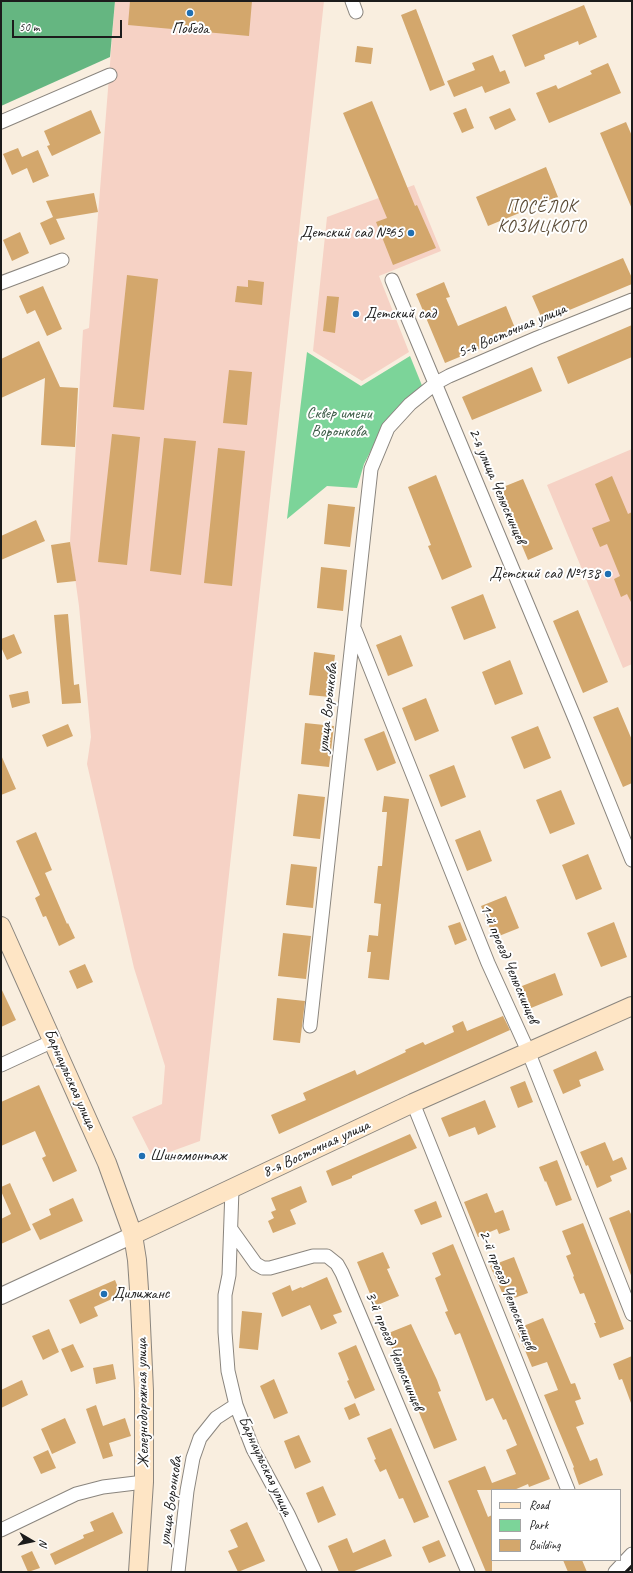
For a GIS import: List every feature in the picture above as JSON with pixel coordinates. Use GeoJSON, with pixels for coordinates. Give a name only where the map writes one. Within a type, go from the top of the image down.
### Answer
{"type":"FeatureCollection","features":[{"type":"Feature","properties":{"kind":"main road","name":"Барнаульская улица"},"geometry":{"type":"LineString","coordinates":[[1,926],[107,1163],[133,1235]]}},
{"type":"Feature","properties":{"kind":"main road","name":"8-я Восточная улица"},"geometry":{"type":"LineString","coordinates":[[133,1235],[413,1103],[632,1006]]}},
{"type":"Feature","properties":{"kind":"main road","name":"Железнодорожная улица"},"geometry":{"type":"LineString","coordinates":[[133,1235],[137,1260],[144,1391],[144,1482],[138,1572]]}},
{"type":"Feature","properties":{"kind":"street"},"geometry":{"type":"LineString","coordinates":[[1,122],[110,75]]}},
{"type":"Feature","properties":{"kind":"street"},"geometry":{"type":"LineString","coordinates":[[1,283],[62,260]]}},
{"type":"Feature","properties":{"kind":"street","name":"2-я улица Челюскинцев"},"geometry":{"type":"LineString","coordinates":[[392,280],[573,713],[632,860]]}},
{"type":"Feature","properties":{"kind":"street","name":"5-я Восточная улица"},"geometry":{"type":"LineString","coordinates":[[410,404],[436,383],[537,338],[632,300]]}},
{"type":"Feature","properties":{"kind":"street","name":"улица Воронкова"},"geometry":{"type":"LineString","coordinates":[[310,1026],[371,469],[388,428],[410,404]]}},
{"type":"Feature","properties":{"kind":"street","name":"1-й проезд Челюскинцев"},"geometry":{"type":"LineString","coordinates":[[354,627],[488,963],[528,1051],[632,1314]]}},
{"type":"Feature","properties":{"kind":"street"},"geometry":{"type":"LineString","coordinates":[[1,1065],[53,1041]]}},
{"type":"Feature","properties":{"kind":"street","name":"2-й проезд Челюскинцев"},"geometry":{"type":"LineString","coordinates":[[413,1103],[568,1489]]}},
{"type":"Feature","properties":{"kind":"street","name":"Барнаульская улица"},"geometry":{"type":"LineString","coordinates":[[232,1189],[229,1275],[225,1295],[225,1332],[228,1371],[236,1405],[253,1449],[288,1514],[315,1572]]}},
{"type":"Feature","properties":{"kind":"street","name":"3-й проезд Челюскинцев"},"geometry":{"type":"LineString","coordinates":[[231,1229],[251,1258],[256,1264],[263,1268],[270,1268],[313,1256],[327,1256],[337,1264],[468,1572]]}},
{"type":"Feature","properties":{"kind":"street","name":"8-я Восточная улица"},"geometry":{"type":"LineString","coordinates":[[1,1296],[133,1235]]}},
{"type":"Feature","properties":{"kind":"street","name":"улица Воронкова"},"geometry":{"type":"LineString","coordinates":[[178,1572],[187,1490],[193,1458],[200,1438],[216,1418],[236,1405]]}},
{"type":"Feature","properties":{"kind":"street"},"geometry":{"type":"LineString","coordinates":[[1,1530],[76,1494],[103,1486],[144,1482]]}},
{"type":"Feature","properties":{"kind":"street"},"geometry":{"type":"LineString","coordinates":[[615,1572],[627,1556]]}},
{"type":"Feature","properties":{"kind":"shaded area"},"geometry":{"type":"Polygon","coordinates":[[[115,1],[324,1],[200,1141],[153,1158],[132,1117],[162,1104],[165,1066],[134,968],[87,764],[91,737],[79,606],[70,542],[83,330],[89,328],[115,1]]]}},
{"type":"Feature","properties":{"kind":"shaded area","name":"Детский сад"},"geometry":{"type":"Polygon","coordinates":[[[414,185],[441,251],[379,276],[409,352],[362,381],[313,351],[327,217],[414,185]]]}},
{"type":"Feature","properties":{"kind":"shaded area","name":"Детский сад №138"},"geometry":{"type":"Polygon","coordinates":[[[632,449],[632,664],[623,668],[547,485],[632,449]]]}},
{"type":"Feature","properties":{"kind":"green space"},"geometry":{"type":"Polygon","coordinates":[[[1,1],[115,1],[110,57],[1,106],[1,1]]]}},
{"type":"Feature","properties":{"kind":"green space","name":"Сквер имени Воронкова"},"geometry":{"type":"Polygon","coordinates":[[[307,352],[361,386],[410,356],[423,388],[384,425],[364,464],[357,488],[327,486],[287,519],[307,352]]]}},
{"type":"Feature","properties":{"kind":"building","name":"Победа"},"geometry":{"type":"Polygon","coordinates":[[[130,1],[252,1],[249,36],[128,25],[130,1]]]}},
{"type":"Feature","properties":{"kind":"building"},"geometry":{"type":"Polygon","coordinates":[[[584,5],[597,37],[579,45],[578,41],[544,55],[545,59],[525,67],[512,35],[584,5]]]}},
{"type":"Feature","properties":{"kind":"building"},"geometry":{"type":"Polygon","coordinates":[[[416,9],[445,85],[430,91],[401,15],[416,9]]]}},
{"type":"Feature","properties":{"kind":"building"},"geometry":{"type":"Polygon","coordinates":[[[357,46],[373,48],[371,64],[355,62],[357,46]]]}},
{"type":"Feature","properties":{"kind":"building"},"geometry":{"type":"Polygon","coordinates":[[[493,55],[500,72],[505,70],[510,83],[485,93],[482,86],[454,97],[447,81],[475,70],[472,63],[493,55]]]}},
{"type":"Feature","properties":{"kind":"building"},"geometry":{"type":"Polygon","coordinates":[[[608,63],[621,93],[549,123],[536,93],[556,85],[558,89],[592,74],[590,71],[608,63]]]}},
{"type":"Feature","properties":{"kind":"building"},"geometry":{"type":"Polygon","coordinates":[[[372,101],[415,206],[417,205],[436,248],[393,265],[376,222],[387,218],[343,113],[372,101]]]}},
{"type":"Feature","properties":{"kind":"building"},"geometry":{"type":"Polygon","coordinates":[[[466,108],[474,128],[462,133],[453,113],[466,108]]]}},
{"type":"Feature","properties":{"kind":"building"},"geometry":{"type":"Polygon","coordinates":[[[510,108],[516,120],[495,130],[489,117],[510,108]]]}},
{"type":"Feature","properties":{"kind":"building"},"geometry":{"type":"Polygon","coordinates":[[[91,110],[101,133],[52,156],[47,146],[50,145],[44,131],[91,110]]]}},
{"type":"Feature","properties":{"kind":"building"},"geometry":{"type":"Polygon","coordinates":[[[626,122],[632,136],[632,209],[600,133],[626,122]]]}},
{"type":"Feature","properties":{"kind":"building"},"geometry":{"type":"Polygon","coordinates":[[[18,148],[22,157],[38,150],[49,176],[33,183],[27,168],[12,175],[3,154],[18,148]]]}},
{"type":"Feature","properties":{"kind":"building"},"geometry":{"type":"Polygon","coordinates":[[[546,167],[558,197],[488,226],[476,197],[546,167]]]}},
{"type":"Feature","properties":{"kind":"building"},"geometry":{"type":"Polygon","coordinates":[[[94,193],[98,212],[56,219],[65,239],[50,245],[40,223],[53,217],[46,201],[94,193]]]}},
{"type":"Feature","properties":{"kind":"building"},"geometry":{"type":"Polygon","coordinates":[[[20,232],[29,253],[12,261],[3,240],[20,232]]]}},
{"type":"Feature","properties":{"kind":"building"},"geometry":{"type":"Polygon","coordinates":[[[623,258],[632,278],[632,284],[543,321],[532,296],[623,258]]]}},
{"type":"Feature","properties":{"kind":"building"},"geometry":{"type":"Polygon","coordinates":[[[127,275],[158,279],[144,410],[113,407],[127,275]]]}},
{"type":"Feature","properties":{"kind":"building"},"geometry":{"type":"Polygon","coordinates":[[[248,280],[264,282],[262,305],[235,302],[237,286],[248,287],[248,280]]]}},
{"type":"Feature","properties":{"kind":"building"},"geometry":{"type":"Polygon","coordinates":[[[444,282],[450,297],[446,298],[458,326],[506,306],[517,333],[445,363],[416,294],[444,282]]]}},
{"type":"Feature","properties":{"kind":"building"},"geometry":{"type":"Polygon","coordinates":[[[43,286],[62,329],[47,336],[35,310],[27,314],[19,296],[43,286]]]}},
{"type":"Feature","properties":{"kind":"building"},"geometry":{"type":"Polygon","coordinates":[[[327,296],[339,297],[335,333],[323,331],[327,296]]]}},
{"type":"Feature","properties":{"kind":"building"},"geometry":{"type":"Polygon","coordinates":[[[632,325],[632,357],[568,384],[557,357],[632,325]]]}},
{"type":"Feature","properties":{"kind":"building"},"geometry":{"type":"Polygon","coordinates":[[[39,341],[60,387],[78,388],[75,447],[41,445],[45,378],[1,398],[1,359],[39,341]]]}},
{"type":"Feature","properties":{"kind":"building"},"geometry":{"type":"Polygon","coordinates":[[[532,367],[542,391],[472,420],[462,397],[532,367]]]}},
{"type":"Feature","properties":{"kind":"building"},"geometry":{"type":"Polygon","coordinates":[[[229,370],[252,372],[247,425],[223,423],[229,370]]]}},
{"type":"Feature","properties":{"kind":"building"},"geometry":{"type":"Polygon","coordinates":[[[112,434],[140,437],[127,565],[98,562],[112,434]]]}},
{"type":"Feature","properties":{"kind":"building"},"geometry":{"type":"Polygon","coordinates":[[[164,438],[196,441],[181,575],[150,571],[164,438]]]}},
{"type":"Feature","properties":{"kind":"building"},"geometry":{"type":"Polygon","coordinates":[[[218,448],[245,451],[232,586],[204,583],[218,448]]]}},
{"type":"Feature","properties":{"kind":"building"},"geometry":{"type":"Polygon","coordinates":[[[436,475],[472,567],[442,580],[428,546],[431,545],[408,487],[436,475]]]}},
{"type":"Feature","properties":{"kind":"building"},"geometry":{"type":"Polygon","coordinates":[[[612,476],[628,514],[632,512],[632,604],[627,594],[621,597],[614,579],[620,576],[607,544],[600,547],[592,528],[610,521],[595,484],[612,476]]]}},
{"type":"Feature","properties":{"kind":"building"},"geometry":{"type":"Polygon","coordinates":[[[523,479],[553,549],[528,560],[498,489],[523,479]]]}},
{"type":"Feature","properties":{"kind":"building"},"geometry":{"type":"Polygon","coordinates":[[[328,504],[355,507],[350,547],[324,544],[328,504]]]}},
{"type":"Feature","properties":{"kind":"building"},"geometry":{"type":"Polygon","coordinates":[[[36,520],[45,541],[1,560],[1,536],[36,520]]]}},
{"type":"Feature","properties":{"kind":"building"},"geometry":{"type":"Polygon","coordinates":[[[70,542],[76,581],[57,583],[51,545],[70,542]]]}},
{"type":"Feature","properties":{"kind":"building"},"geometry":{"type":"Polygon","coordinates":[[[321,567],[347,570],[343,611],[317,608],[321,567]]]}},
{"type":"Feature","properties":{"kind":"building"},"geometry":{"type":"Polygon","coordinates":[[[483,594],[496,628],[464,640],[451,607],[483,594]]]}},
{"type":"Feature","properties":{"kind":"building"},"geometry":{"type":"Polygon","coordinates":[[[578,610],[608,682],[583,693],[553,621],[578,610]]]}},
{"type":"Feature","properties":{"kind":"building"},"geometry":{"type":"Polygon","coordinates":[[[68,614],[74,685],[79,684],[81,703],[62,704],[54,615],[68,614]]]}},
{"type":"Feature","properties":{"kind":"building"},"geometry":{"type":"Polygon","coordinates":[[[14,634],[22,653],[7,660],[1,647],[1,639],[14,634]]]}},
{"type":"Feature","properties":{"kind":"building"},"geometry":{"type":"Polygon","coordinates":[[[401,635],[413,666],[388,676],[376,645],[401,635]]]}},
{"type":"Feature","properties":{"kind":"building"},"geometry":{"type":"Polygon","coordinates":[[[314,652],[335,655],[330,697],[309,695],[314,652]]]}},
{"type":"Feature","properties":{"kind":"building"},"geometry":{"type":"Polygon","coordinates":[[[510,660],[523,694],[495,705],[482,672],[510,660]]]}},
{"type":"Feature","properties":{"kind":"building"},"geometry":{"type":"Polygon","coordinates":[[[28,691],[30,703],[12,708],[9,695],[28,691]]]}},
{"type":"Feature","properties":{"kind":"building"},"geometry":{"type":"Polygon","coordinates":[[[426,698],[439,731],[415,741],[402,708],[426,698]]]}},
{"type":"Feature","properties":{"kind":"building"},"geometry":{"type":"Polygon","coordinates":[[[618,707],[632,740],[632,783],[623,787],[593,717],[618,707]]]}},
{"type":"Feature","properties":{"kind":"building"},"geometry":{"type":"Polygon","coordinates":[[[305,723],[334,726],[329,767],[301,764],[305,723]]]}},
{"type":"Feature","properties":{"kind":"building"},"geometry":{"type":"Polygon","coordinates":[[[68,724],[73,736],[47,747],[42,735],[68,724]]]}},
{"type":"Feature","properties":{"kind":"building"},"geometry":{"type":"Polygon","coordinates":[[[538,726],[551,758],[524,769],[511,737],[538,726]]]}},
{"type":"Feature","properties":{"kind":"building"},"geometry":{"type":"Polygon","coordinates":[[[384,731],[396,763],[377,771],[364,739],[384,731]]]}},
{"type":"Feature","properties":{"kind":"building"},"geometry":{"type":"Polygon","coordinates":[[[1,755],[16,789],[1,795],[1,755]]]}},
{"type":"Feature","properties":{"kind":"building"},"geometry":{"type":"Polygon","coordinates":[[[454,765],[466,797],[441,807],[429,775],[454,765]]]}},
{"type":"Feature","properties":{"kind":"building"},"geometry":{"type":"Polygon","coordinates":[[[561,790],[575,824],[550,834],[536,800],[561,790]]]}},
{"type":"Feature","properties":{"kind":"building"},"geometry":{"type":"Polygon","coordinates":[[[298,794],[325,797],[320,839],[293,836],[298,794]]]}},
{"type":"Feature","properties":{"kind":"building"},"geometry":{"type":"Polygon","coordinates":[[[384,796],[409,799],[389,980],[368,978],[371,952],[367,952],[369,935],[378,936],[381,904],[374,903],[378,866],[382,866],[387,812],[382,812],[384,796]]]}},
{"type":"Feature","properties":{"kind":"building"},"geometry":{"type":"Polygon","coordinates":[[[480,830],[492,861],[467,871],[455,840],[480,830]]]}},
{"type":"Feature","properties":{"kind":"building"},"geometry":{"type":"Polygon","coordinates":[[[36,832],[52,870],[45,873],[67,924],[68,923],[75,938],[59,946],[46,916],[43,917],[35,898],[40,895],[16,841],[36,832]]]}},
{"type":"Feature","properties":{"kind":"building"},"geometry":{"type":"Polygon","coordinates":[[[588,854],[602,889],[576,900],[562,865],[588,854]]]}},
{"type":"Feature","properties":{"kind":"building"},"geometry":{"type":"Polygon","coordinates":[[[291,864],[317,867],[313,908],[286,905],[291,864]]]}},
{"type":"Feature","properties":{"kind":"building"},"geometry":{"type":"Polygon","coordinates":[[[506,896],[519,928],[494,938],[481,906],[506,896]]]}},
{"type":"Feature","properties":{"kind":"building"},"geometry":{"type":"Polygon","coordinates":[[[460,922],[467,940],[455,945],[448,926],[460,922]]]}},
{"type":"Feature","properties":{"kind":"building"},"geometry":{"type":"Polygon","coordinates":[[[614,922],[627,957],[601,967],[587,933],[614,922]]]}},
{"type":"Feature","properties":{"kind":"building"},"geometry":{"type":"Polygon","coordinates":[[[283,933],[311,936],[306,979],[278,976],[283,933]]]}},
{"type":"Feature","properties":{"kind":"building"},"geometry":{"type":"Polygon","coordinates":[[[85,964],[93,982],[77,989],[69,971],[85,964]]]}},
{"type":"Feature","properties":{"kind":"building"},"geometry":{"type":"Polygon","coordinates":[[[555,973],[563,995],[531,1008],[522,986],[555,973]]]}},
{"type":"Feature","properties":{"kind":"building"},"geometry":{"type":"Polygon","coordinates":[[[1,988],[16,1020],[1,1027],[1,988]]]}},
{"type":"Feature","properties":{"kind":"building"},"geometry":{"type":"Polygon","coordinates":[[[277,998],[305,1001],[300,1043],[273,1040],[277,998]]]}},
{"type":"Feature","properties":{"kind":"building"},"geometry":{"type":"Polygon","coordinates":[[[503,1016],[510,1030],[279,1134],[271,1115],[306,1100],[303,1093],[355,1070],[357,1075],[406,1052],[405,1050],[423,1042],[425,1045],[454,1032],[452,1026],[463,1021],[467,1031],[503,1016]]]}},
{"type":"Feature","properties":{"kind":"building"},"geometry":{"type":"Polygon","coordinates":[[[596,1051],[604,1070],[579,1080],[581,1086],[563,1094],[553,1070],[596,1051]]]}},
{"type":"Feature","properties":{"kind":"building"},"geometry":{"type":"Polygon","coordinates":[[[525,1081],[533,1102],[518,1108],[510,1087],[525,1081]]]}},
{"type":"Feature","properties":{"kind":"building"},"geometry":{"type":"Polygon","coordinates":[[[39,1085],[77,1171],[53,1182],[42,1158],[46,1156],[35,1131],[1,1146],[1,1102],[39,1085]]]}},
{"type":"Feature","properties":{"kind":"building"},"geometry":{"type":"Polygon","coordinates":[[[485,1100],[496,1127],[478,1135],[475,1127],[449,1137],[441,1118],[485,1100]]]}},
{"type":"Feature","properties":{"kind":"building"},"geometry":{"type":"Polygon","coordinates":[[[410,1134],[417,1148],[332,1186],[326,1171],[410,1134]]]}},
{"type":"Feature","properties":{"kind":"building"},"geometry":{"type":"Polygon","coordinates":[[[605,1142],[613,1161],[622,1157],[627,1169],[610,1176],[612,1181],[597,1188],[588,1165],[586,1166],[580,1152],[605,1142]]]}},
{"type":"Feature","properties":{"kind":"building"},"geometry":{"type":"Polygon","coordinates":[[[557,1160],[572,1200],[556,1206],[539,1167],[557,1160]]]}},
{"type":"Feature","properties":{"kind":"building"},"geometry":{"type":"Polygon","coordinates":[[[10,1183],[31,1230],[1,1244],[1,1219],[11,1214],[1,1191],[1,1187],[10,1183]]]}},
{"type":"Feature","properties":{"kind":"building"},"geometry":{"type":"Polygon","coordinates":[[[301,1186],[307,1202],[290,1210],[296,1224],[273,1233],[268,1221],[274,1218],[271,1212],[276,1210],[271,1198],[301,1186]]]}},
{"type":"Feature","properties":{"kind":"building"},"geometry":{"type":"Polygon","coordinates":[[[487,1193],[495,1213],[503,1210],[510,1230],[499,1234],[497,1229],[478,1237],[464,1202],[487,1193]]]}},
{"type":"Feature","properties":{"kind":"building"},"geometry":{"type":"Polygon","coordinates":[[[73,1198],[83,1221],[40,1240],[32,1224],[51,1215],[49,1209],[73,1198]]]}},
{"type":"Feature","properties":{"kind":"building"},"geometry":{"type":"Polygon","coordinates":[[[436,1201],[442,1217],[421,1225],[414,1210],[436,1201]]]}},
{"type":"Feature","properties":{"kind":"building"},"geometry":{"type":"Polygon","coordinates":[[[629,1210],[632,1216],[632,1278],[609,1218],[629,1210]]]}},
{"type":"Feature","properties":{"kind":"building"},"geometry":{"type":"Polygon","coordinates":[[[583,1223],[624,1329],[600,1338],[594,1323],[596,1323],[584,1293],[580,1294],[573,1277],[574,1276],[566,1256],[571,1254],[562,1231],[583,1223]]]}},
{"type":"Feature","properties":{"kind":"building"},"geometry":{"type":"Polygon","coordinates":[[[453,1244],[550,1479],[529,1487],[528,1484],[516,1489],[477,1490],[488,1517],[491,1516],[492,1572],[486,1572],[448,1481],[485,1466],[492,1483],[516,1474],[506,1450],[517,1445],[506,1419],[503,1420],[493,1398],[486,1401],[460,1333],[455,1335],[445,1312],[448,1311],[435,1278],[441,1275],[432,1253],[453,1244]]]}},
{"type":"Feature","properties":{"kind":"building"},"geometry":{"type":"Polygon","coordinates":[[[383,1252],[390,1268],[387,1269],[399,1296],[375,1306],[357,1262],[383,1252]]]}},
{"type":"Feature","properties":{"kind":"building"},"geometry":{"type":"Polygon","coordinates":[[[514,1257],[528,1293],[506,1301],[490,1266],[514,1257]]]}},
{"type":"Feature","properties":{"kind":"building"},"geometry":{"type":"Polygon","coordinates":[[[327,1277],[342,1312],[333,1315],[337,1323],[321,1330],[310,1305],[282,1317],[272,1293],[290,1285],[292,1291],[327,1277]]]}},
{"type":"Feature","properties":{"kind":"building"},"geometry":{"type":"Polygon","coordinates":[[[115,1280],[121,1295],[94,1307],[98,1316],[80,1324],[69,1300],[115,1280]]]}},
{"type":"Feature","properties":{"kind":"building"},"geometry":{"type":"Polygon","coordinates":[[[242,1311],[262,1313],[258,1350],[239,1348],[242,1311]]]}},
{"type":"Feature","properties":{"kind":"building"},"geometry":{"type":"Polygon","coordinates":[[[543,1318],[571,1384],[575,1383],[581,1399],[575,1401],[584,1424],[576,1427],[590,1461],[597,1458],[603,1475],[579,1485],[573,1468],[574,1467],[544,1395],[558,1390],[547,1362],[532,1367],[516,1329],[543,1318]]]}},
{"type":"Feature","properties":{"kind":"building"},"geometry":{"type":"Polygon","coordinates":[[[411,1324],[437,1380],[441,1391],[438,1392],[457,1440],[434,1449],[416,1405],[420,1404],[407,1371],[402,1373],[386,1334],[411,1324]]]}},
{"type":"Feature","properties":{"kind":"building"},"geometry":{"type":"Polygon","coordinates":[[[49,1329],[59,1352],[43,1360],[32,1336],[49,1329]]]}},
{"type":"Feature","properties":{"kind":"building"},"geometry":{"type":"Polygon","coordinates":[[[73,1344],[84,1367],[71,1372],[61,1349],[73,1344]]]}},
{"type":"Feature","properties":{"kind":"building"},"geometry":{"type":"Polygon","coordinates":[[[356,1345],[375,1390],[355,1399],[347,1381],[349,1380],[338,1353],[356,1345]]]}},
{"type":"Feature","properties":{"kind":"building"},"geometry":{"type":"Polygon","coordinates":[[[632,1356],[631,1403],[622,1379],[619,1380],[613,1364],[632,1356]]]}},
{"type":"Feature","properties":{"kind":"building"},"geometry":{"type":"Polygon","coordinates":[[[113,1364],[116,1379],[96,1384],[93,1368],[113,1364]]]}},
{"type":"Feature","properties":{"kind":"building"},"geometry":{"type":"Polygon","coordinates":[[[274,1379],[288,1413],[274,1419],[260,1386],[274,1379]]]}},
{"type":"Feature","properties":{"kind":"building"},"geometry":{"type":"Polygon","coordinates":[[[22,1380],[28,1395],[1,1408],[1,1390],[22,1380]]]}},
{"type":"Feature","properties":{"kind":"building"},"geometry":{"type":"Polygon","coordinates":[[[355,1403],[360,1415],[349,1420],[344,1408],[355,1403]]]}},
{"type":"Feature","properties":{"kind":"building"},"geometry":{"type":"Polygon","coordinates":[[[96,1405],[103,1426],[125,1418],[131,1436],[109,1443],[113,1456],[103,1459],[86,1409],[96,1405]]]}},
{"type":"Feature","properties":{"kind":"building"},"geometry":{"type":"Polygon","coordinates":[[[65,1418],[76,1443],[52,1454],[41,1429],[65,1418]]]}},
{"type":"Feature","properties":{"kind":"building"},"geometry":{"type":"Polygon","coordinates":[[[391,1428],[429,1517],[414,1523],[403,1498],[399,1499],[386,1469],[380,1472],[374,1460],[376,1459],[367,1438],[391,1428]]]}},
{"type":"Feature","properties":{"kind":"building"},"geometry":{"type":"Polygon","coordinates":[[[299,1435],[311,1462],[295,1469],[284,1441],[299,1435]]]}},
{"type":"Feature","properties":{"kind":"building"},"geometry":{"type":"Polygon","coordinates":[[[48,1450],[56,1468],[41,1474],[33,1457],[48,1450]]]}},
{"type":"Feature","properties":{"kind":"building"},"geometry":{"type":"Polygon","coordinates":[[[323,1486],[336,1515],[318,1523],[306,1493],[323,1486]]]}},
{"type":"Feature","properties":{"kind":"building"},"geometry":{"type":"Polygon","coordinates":[[[113,1512],[123,1533],[55,1565],[50,1554],[84,1538],[83,1535],[94,1531],[90,1522],[113,1512]]]}},
{"type":"Feature","properties":{"kind":"building"},"geometry":{"type":"Polygon","coordinates":[[[247,1522],[265,1561],[238,1572],[228,1551],[238,1547],[230,1530],[247,1522]]]}},
{"type":"Feature","properties":{"kind":"building"},"geometry":{"type":"Polygon","coordinates":[[[347,1538],[353,1553],[385,1539],[392,1556],[352,1572],[339,1572],[328,1546],[347,1538]]]}},
{"type":"Feature","properties":{"kind":"building"},"geometry":{"type":"Polygon","coordinates":[[[439,1540],[446,1556],[429,1563],[422,1547],[439,1540]]]}},
{"type":"Feature","properties":{"kind":"building"},"geometry":{"type":"Polygon","coordinates":[[[32,1551],[40,1568],[28,1572],[21,1556],[32,1551]]]}},
{"type":"Feature","properties":{"kind":"building"},"geometry":{"type":"Polygon","coordinates":[[[563,1561],[582,1561],[587,1572],[568,1572],[563,1561]]]}},
{"type":"Feature","properties":{"kind":"railway"},"geometry":{"type":"LineString","coordinates":[[626,1572],[632,1566]]}},
{"type":"Feature","properties":{"kind":"place","name":"Победа"},"geometry":{"type":"Point","coordinates":[190,13]}},
{"type":"Feature","properties":{"kind":"place","name":"Детский сад №65"},"geometry":{"type":"Point","coordinates":[411,233]}},
{"type":"Feature","properties":{"kind":"place","name":"Детский сад"},"geometry":{"type":"Point","coordinates":[356,314]}},
{"type":"Feature","properties":{"kind":"place","name":"Детский сад №138"},"geometry":{"type":"Point","coordinates":[608,574]}},
{"type":"Feature","properties":{"kind":"place","name":"Шиномонтаж"},"geometry":{"type":"Point","coordinates":[142,1156]}},
{"type":"Feature","properties":{"kind":"place","name":"Дилижанс"},"geometry":{"type":"Point","coordinates":[104,1294]}},
{"type":"Feature","properties":{"kind":"district","name":"ПОСЁЛОК КОЗИЦКОГО"},"geometry":{"type":"Point","coordinates":[542,218]}}]}
